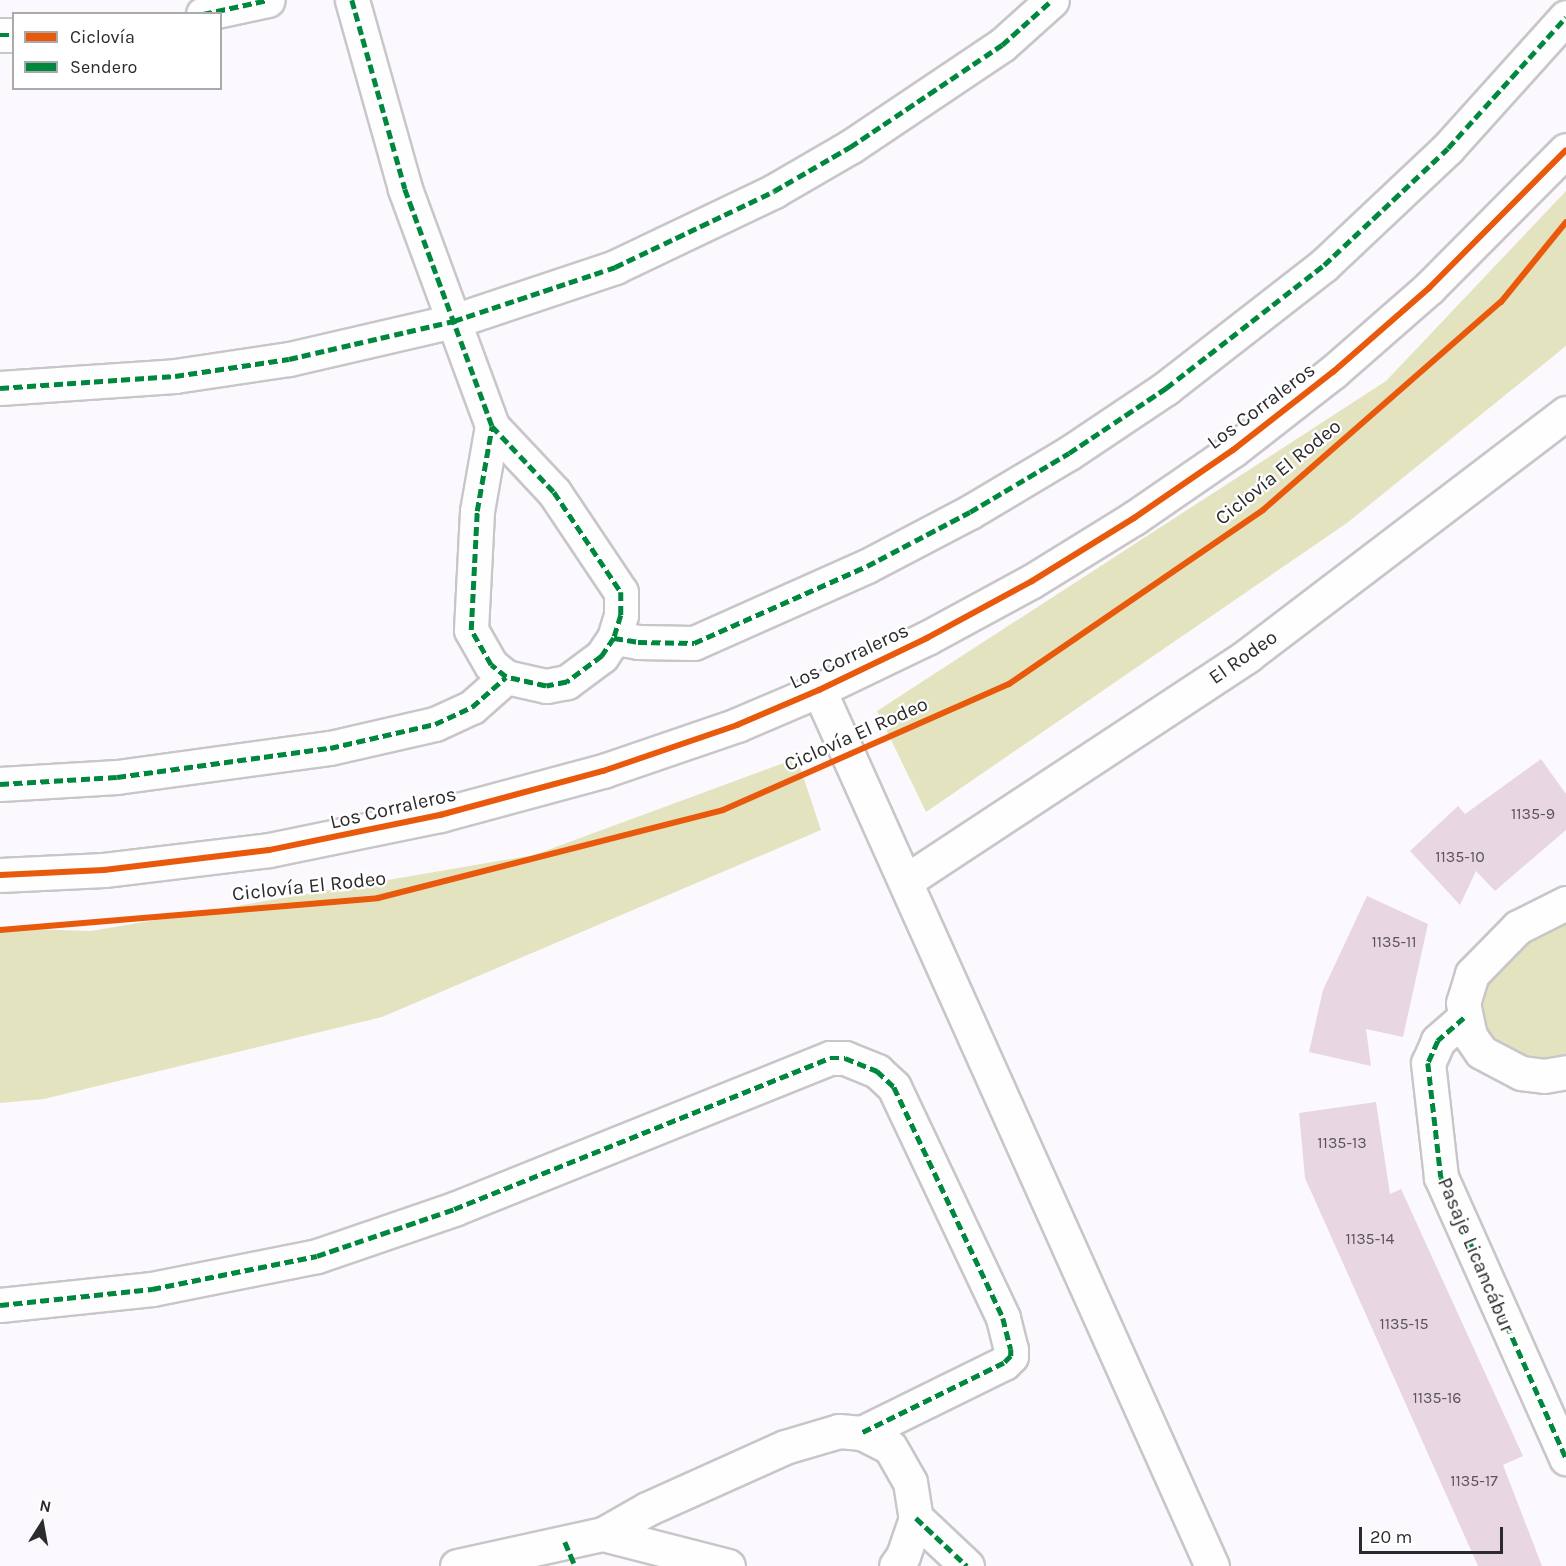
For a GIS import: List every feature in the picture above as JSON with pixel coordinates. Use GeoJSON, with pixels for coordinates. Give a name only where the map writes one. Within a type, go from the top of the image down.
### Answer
{"type":"FeatureCollection","features":[{"type":"Feature","properties":{"kind":"street"},"geometry":{"type":"LineString","coordinates":[[212,12],[268,0]]}},
{"type":"Feature","properties":{"kind":"street"},"geometry":{"type":"LineString","coordinates":[[352,0],[405,189],[492,426],[554,492],[621,592],[621,615],[614,638],[602,656],[567,682],[536,685],[506,677],[479,649],[471,630],[470,610],[477,510],[492,426]]}},
{"type":"Feature","properties":{"kind":"street"},"geometry":{"type":"LineString","coordinates":[[0,388],[186,375],[289,359],[454,321],[615,267],[774,191],[927,98],[1002,45],[1052,0]]}},
{"type":"Feature","properties":{"kind":"street"},"geometry":{"type":"LineString","coordinates":[[614,638],[650,643],[694,643],[867,566],[970,512],[1069,453],[1166,388],[1324,264],[1448,148],[1566,17]]}},
{"type":"Feature","properties":{"kind":"street","name":"Los Corraleros"},"geometry":{"type":"LineString","coordinates":[[0,875],[104,870],[259,852],[440,815],[603,771],[737,725],[819,690],[927,638],[1032,581],[1134,518],[1233,450],[1333,372],[1429,288],[1566,150]]}},
{"type":"Feature","properties":{"kind":"street","name":"El Rodeo"},"geometry":{"type":"LineString","coordinates":[[906,881],[1247,656],[1566,413]]}},
{"type":"Feature","properties":{"kind":"street"},"geometry":{"type":"LineString","coordinates":[[0,784],[117,777],[330,748],[435,724],[472,707],[506,677]]}},
{"type":"Feature","properties":{"kind":"street"},"geometry":{"type":"LineString","coordinates":[[819,690],[1212,1566]]}},
{"type":"Feature","properties":{"kind":"street"},"geometry":{"type":"LineString","coordinates":[[1566,903],[1518,927],[1472,975],[1466,988],[1464,1018],[1481,1052],[1500,1065],[1544,1076],[1566,1072]]}},
{"type":"Feature","properties":{"kind":"street","name":"Pasaje Licancábur"},"geometry":{"type":"LineString","coordinates":[[1464,1018],[1438,1041],[1428,1063],[1433,1131],[1441,1177],[1566,1458]]}},
{"type":"Feature","properties":{"kind":"street"},"geometry":{"type":"LineString","coordinates":[[0,1305],[152,1289],[317,1256],[454,1209],[830,1058],[845,1058],[877,1071],[894,1087],[1003,1318],[1011,1349],[1011,1356],[1004,1363],[862,1433]]}},
{"type":"Feature","properties":{"kind":"street"},"geometry":{"type":"LineString","coordinates":[[457,1566],[570,1554],[647,1509],[810,1437],[839,1431],[862,1433],[890,1447],[902,1465],[915,1498],[916,1518],[903,1556],[896,1566]]}},
{"type":"Feature","properties":{"kind":"street"},"geometry":{"type":"LineString","coordinates":[[916,1518],[967,1566]]}},
{"type":"Feature","properties":{"kind":"street"},"geometry":{"type":"LineString","coordinates":[[603,1534],[728,1566]]}},
{"type":"Feature","properties":{"kind":"green space"},"geometry":{"type":"Polygon","coordinates":[[[1566,191],[1566,346],[1347,523],[926,812],[877,711],[1386,381],[1566,191]]]}},
{"type":"Feature","properties":{"kind":"green space"},"geometry":{"type":"Polygon","coordinates":[[[797,758],[821,830],[382,1017],[44,1099],[0,1103],[0,928],[91,931],[534,855],[797,758]]]}},
{"type":"Feature","properties":{"kind":"green space"},"geometry":{"type":"Polygon","coordinates":[[[1566,915],[1566,1058],[1522,1062],[1487,1041],[1475,1016],[1482,980],[1524,935],[1566,915]]]}},
{"type":"Feature","properties":{"kind":"building"},"geometry":{"type":"Polygon","coordinates":[[[1541,759],[1566,794],[1566,830],[1495,891],[1476,871],[1460,905],[1410,851],[1458,806],[1465,814],[1541,759]]]}},
{"type":"Feature","properties":{"kind":"building"},"geometry":{"type":"Polygon","coordinates":[[[1367,896],[1428,924],[1403,1037],[1366,1029],[1371,1066],[1309,1052],[1323,990],[1367,896]]]}},
{"type":"Feature","properties":{"kind":"building"},"geometry":{"type":"Polygon","coordinates":[[[1376,1102],[1390,1194],[1401,1189],[1523,1456],[1503,1465],[1542,1566],[1478,1566],[1305,1178],[1299,1113],[1376,1102]]]}},
{"type":"Feature","properties":{"kind":"marked path"},"geometry":{"type":"LineString","coordinates":[[212,12],[268,0]]}},
{"type":"Feature","properties":{"kind":"marked path"},"geometry":{"type":"LineString","coordinates":[[352,0],[405,189],[492,426],[554,492],[621,592],[621,615],[614,638],[602,656],[567,682],[546,686],[506,677],[491,665],[471,630],[477,511],[492,426]]}},
{"type":"Feature","properties":{"kind":"marked path"},"geometry":{"type":"LineString","coordinates":[[0,388],[175,376],[289,359],[454,321],[615,267],[774,191],[850,147],[1002,45],[1052,0]]}},
{"type":"Feature","properties":{"kind":"marked path"},"geometry":{"type":"LineString","coordinates":[[614,638],[638,642],[694,643],[867,566],[970,512],[1069,453],[1166,388],[1324,265],[1448,148],[1566,17]]}},
{"type":"Feature","properties":{"kind":"marked path"},"geometry":{"type":"LineString","coordinates":[[0,35],[12,35]]}},
{"type":"Feature","properties":{"kind":"marked path"},"geometry":{"type":"LineString","coordinates":[[0,784],[117,777],[330,748],[435,724],[472,707],[506,677]]}},
{"type":"Feature","properties":{"kind":"marked path"},"geometry":{"type":"LineString","coordinates":[[1464,1018],[1438,1041],[1428,1063],[1441,1177],[1566,1458]]}},
{"type":"Feature","properties":{"kind":"marked path"},"geometry":{"type":"LineString","coordinates":[[0,1305],[152,1289],[317,1256],[454,1209],[830,1058],[845,1058],[877,1071],[894,1087],[1003,1318],[1011,1349],[1011,1356],[1004,1363],[862,1433]]}},
{"type":"Feature","properties":{"kind":"marked path"},"geometry":{"type":"LineString","coordinates":[[916,1518],[967,1566]]}},
{"type":"Feature","properties":{"kind":"marked path"},"geometry":{"type":"LineString","coordinates":[[565,1542],[575,1566]]}},
{"type":"Feature","properties":{"kind":"cycle path"},"geometry":{"type":"LineString","coordinates":[[0,875],[104,870],[269,850],[440,815],[603,771],[737,725],[819,690],[927,638],[1032,581],[1134,518],[1233,450],[1333,372],[1429,288],[1566,150]]}},
{"type":"Feature","properties":{"kind":"cycle path","name":"Ciclovía El Rodeo"},"geometry":{"type":"LineString","coordinates":[[0,930],[378,898],[723,810],[1009,684],[1263,510],[1501,302],[1566,222]]}}]}
